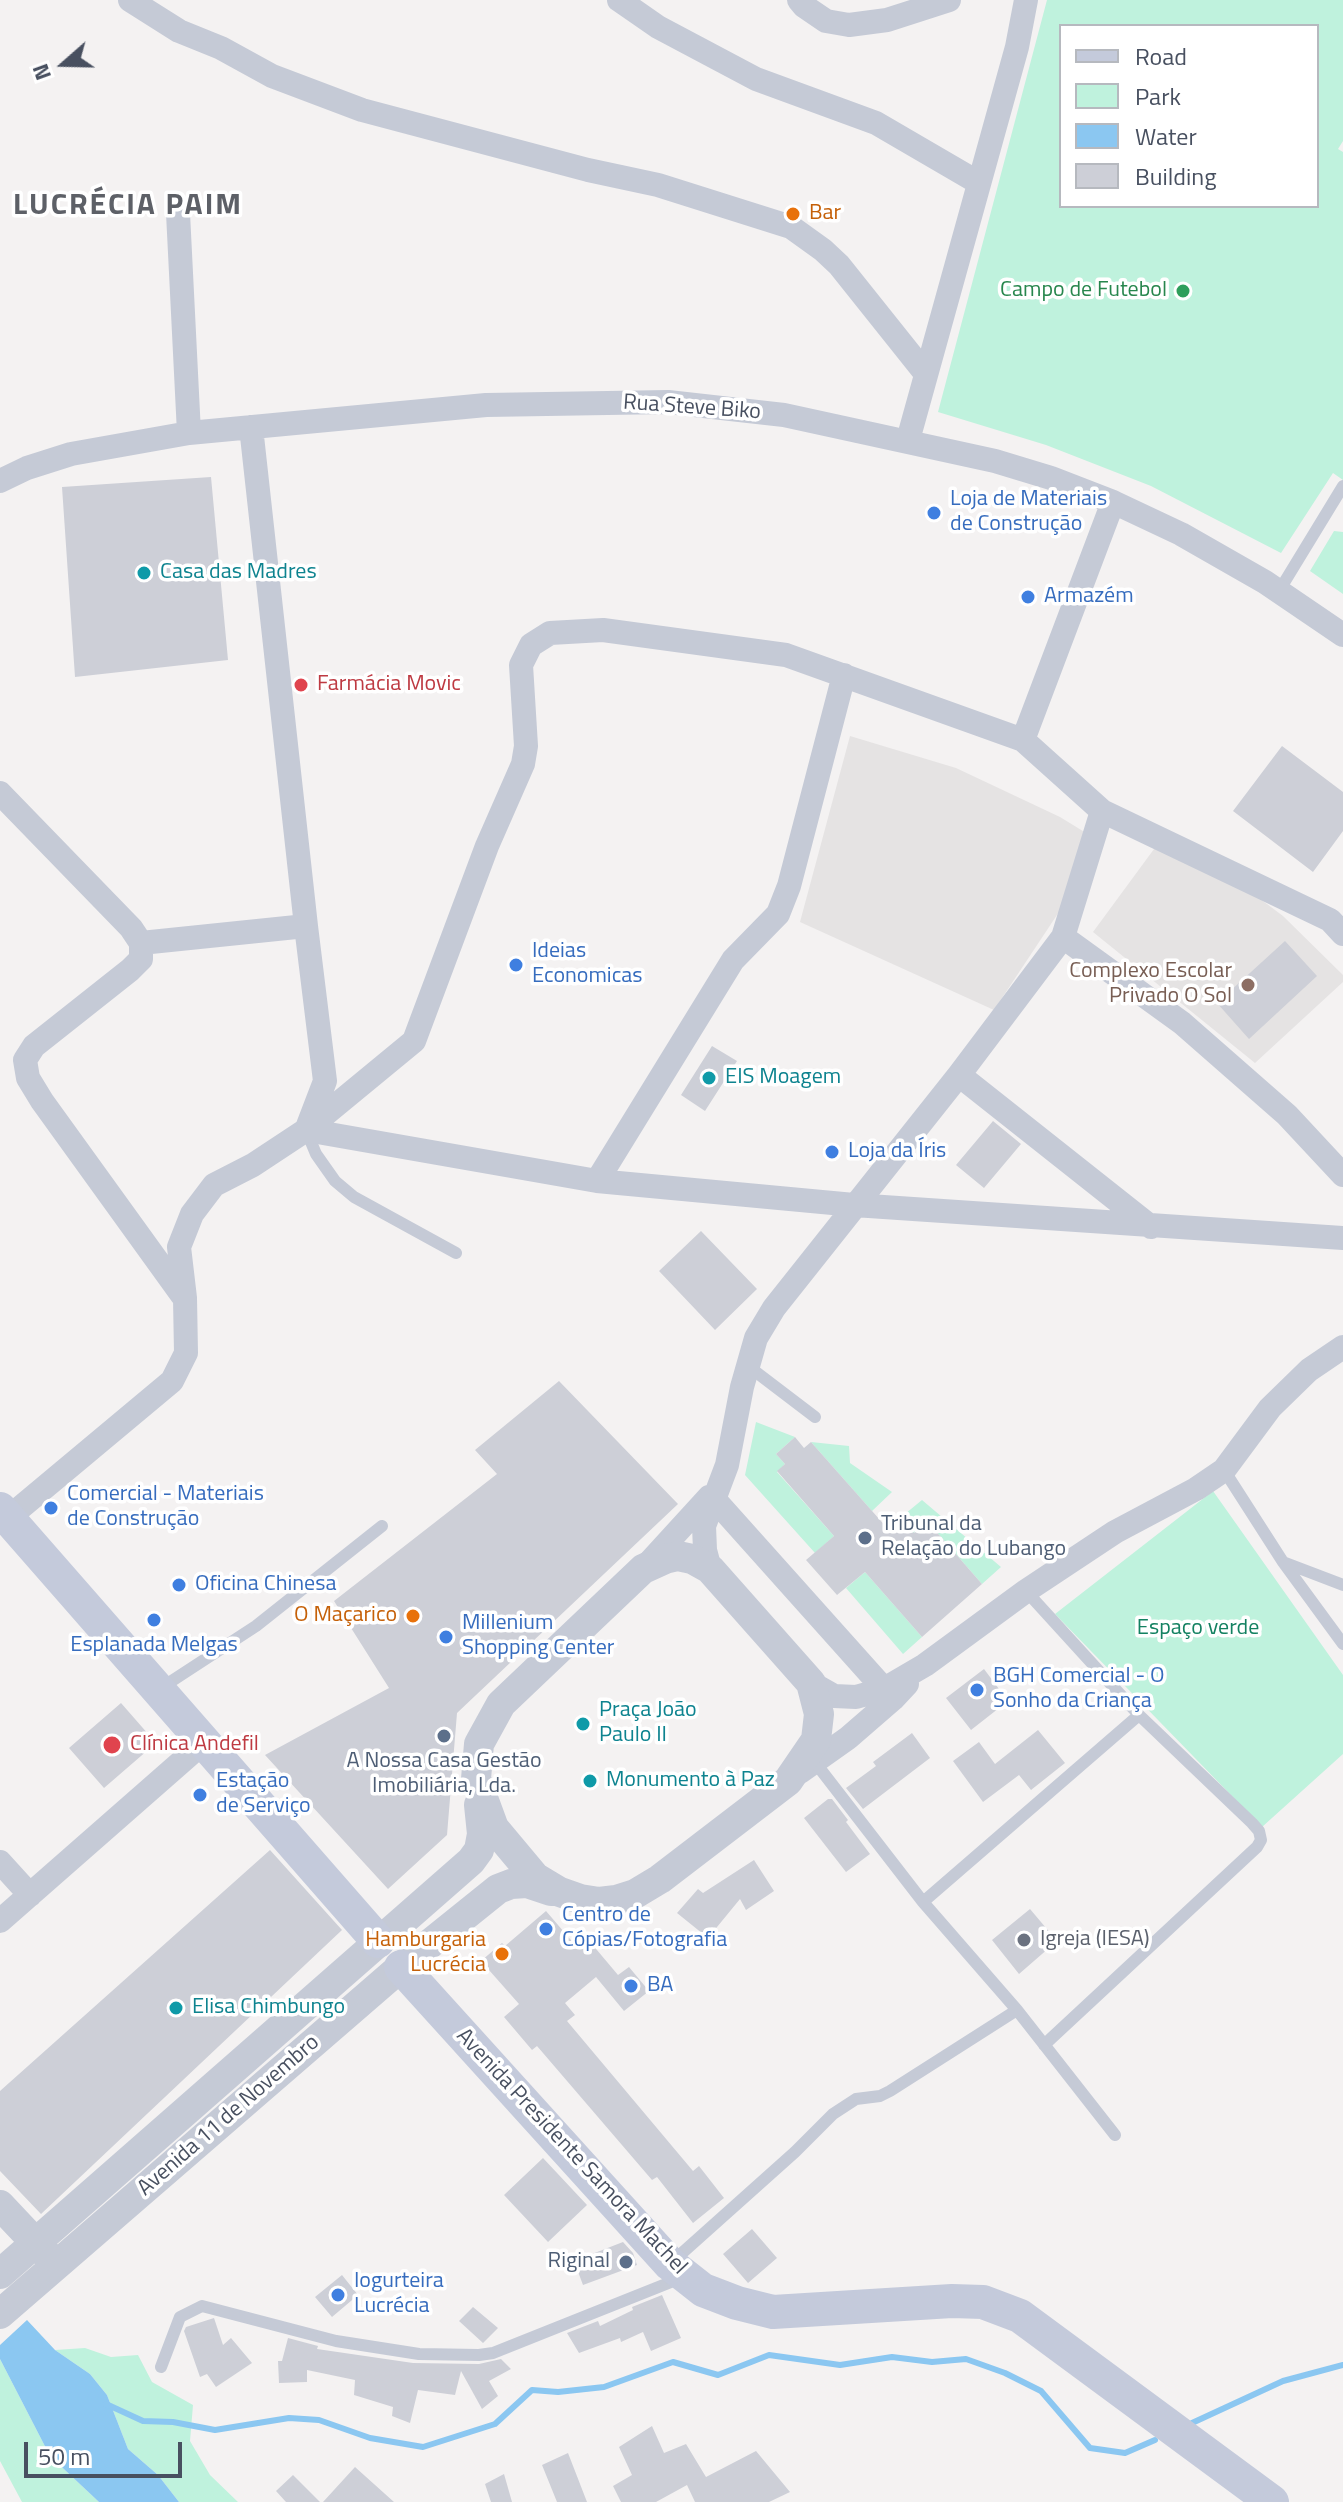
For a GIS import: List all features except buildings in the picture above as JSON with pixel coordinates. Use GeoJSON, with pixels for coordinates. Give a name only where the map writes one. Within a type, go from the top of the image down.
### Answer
{"type":"FeatureCollection","features":[{"type":"Feature","properties":{"kind":"main road"},"geometry":{"type":"LineString","coordinates":[[4,1514],[378,1941]]}},
{"type":"Feature","properties":{"kind":"main road","name":"Avenida Presidente Samora Machel"},"geometry":{"type":"LineString","coordinates":[[401,1967],[677,2270],[703,2290],[773,2312],[952,2301],[983,2302],[1020,2316],[1272,2502]]}},
{"type":"Feature","properties":{"kind":"street"},"geometry":{"type":"LineString","coordinates":[[130,0],[179,31],[221,48],[272,76],[362,110],[588,170],[658,185],[791,227],[839,265],[926,374]]}},
{"type":"Feature","properties":{"kind":"street"},"geometry":{"type":"LineString","coordinates":[[619,0],[658,27],[756,79],[876,123],[979,183]]}},
{"type":"Feature","properties":{"kind":"street"},"geometry":{"type":"LineString","coordinates":[[799,0],[826,21],[849,25],[887,20],[949,0]]}},
{"type":"Feature","properties":{"kind":"street"},"geometry":{"type":"LineString","coordinates":[[908,440],[1017,47],[1026,0]]}},
{"type":"Feature","properties":{"kind":"street"},"geometry":{"type":"LineString","coordinates":[[178,213],[189,433]]}},
{"type":"Feature","properties":{"kind":"street","name":"Rua Steve Biko"},"geometry":{"type":"LineString","coordinates":[[0,481],[27,468],[71,454],[189,433],[486,405],[668,402],[784,415],[908,440],[1009,465],[1113,502],[1181,534],[1279,591],[1343,635]]}},
{"type":"Feature","properties":{"kind":"street"},"geometry":{"type":"LineString","coordinates":[[251,427],[325,1081],[306,1130]]}},
{"type":"Feature","properties":{"kind":"street"},"geometry":{"type":"LineString","coordinates":[[1023,740],[1113,502]]}},
{"type":"Feature","properties":{"kind":"street"},"geometry":{"type":"LineString","coordinates":[[4,1514],[172,1381],[186,1353],[185,1298],[179,1247],[192,1214],[214,1185],[253,1165],[306,1130],[414,1041],[487,846],[523,764],[526,746],[521,665],[531,645],[550,633],[603,630],[786,655],[1023,740],[1102,811],[1330,920],[1343,934]]}},
{"type":"Feature","properties":{"kind":"street"},"geometry":{"type":"LineString","coordinates":[[597,1181],[733,960],[778,914],[789,886],[844,675]]}},
{"type":"Feature","properties":{"kind":"street"},"geometry":{"type":"LineString","coordinates":[[0,793],[131,928],[141,943],[141,959],[34,1046],[25,1060],[28,1078],[42,1101],[185,1298]]}},
{"type":"Feature","properties":{"kind":"street"},"geometry":{"type":"LineString","coordinates":[[710,1569],[704,1526],[727,1465],[747,1366],[756,1338],[774,1308],[959,1075],[1063,937],[1102,811]]}},
{"type":"Feature","properties":{"kind":"street"},"geometry":{"type":"LineString","coordinates":[[141,943],[306,926]]}},
{"type":"Feature","properties":{"kind":"street"},"geometry":{"type":"LineString","coordinates":[[1063,937],[1182,1023],[1287,1115],[1343,1175]]}},
{"type":"Feature","properties":{"kind":"street"},"geometry":{"type":"LineString","coordinates":[[959,1075],[1151,1227]]}},
{"type":"Feature","properties":{"kind":"street"},"geometry":{"type":"LineString","coordinates":[[306,1130],[597,1181],[854,1205],[1343,1238]]}},
{"type":"Feature","properties":{"kind":"street"},"geometry":{"type":"LineString","coordinates":[[643,1569],[678,1556],[692,1559],[710,1569],[811,1683],[834,1696],[856,1697],[884,1689],[925,1665],[1026,1591],[1115,1532],[1196,1489],[1224,1470],[1270,1408],[1309,1370],[1343,1347]]}},
{"type":"Feature","properties":{"kind":"street"},"geometry":{"type":"LineString","coordinates":[[717,1493],[643,1569],[501,1704],[479,1744],[476,1779],[494,1828],[535,1877],[560,1892],[580,1899],[599,1902],[635,1894],[683,1862],[848,1738],[893,1699],[925,1665]]}},
{"type":"Feature","properties":{"kind":"street"},"geometry":{"type":"LineString","coordinates":[[717,1493],[884,1689]]}},
{"type":"Feature","properties":{"kind":"street"},"geometry":{"type":"LineString","coordinates":[[788,1781],[816,1740],[819,1726],[817,1700],[811,1683]]}},
{"type":"Feature","properties":{"kind":"street"},"geometry":{"type":"LineString","coordinates":[[0,1921],[204,1742]]}},
{"type":"Feature","properties":{"kind":"street","name":"Avenida 11 de Novembro"},"geometry":{"type":"LineString","coordinates":[[5,2269],[453,1878],[479,1850],[482,1834],[476,1779]]}},
{"type":"Feature","properties":{"kind":"street"},"geometry":{"type":"LineString","coordinates":[[0,1862],[30,1895]]}},
{"type":"Feature","properties":{"kind":"street","name":"Avenida 11 de Novembro"},"geometry":{"type":"LineString","coordinates":[[0,2314],[401,1967],[498,1889],[527,1883],[580,1899]]}},
{"type":"Feature","properties":{"kind":"street"},"geometry":{"type":"LineString","coordinates":[[378,1941],[393,1938],[402,1944],[406,1953],[401,1967]]}},
{"type":"Feature","properties":{"kind":"street"},"geometry":{"type":"LineString","coordinates":[[0,2205],[55,2264]]}},
{"type":"Feature","properties":{"kind":"lane"},"geometry":{"type":"LineString","coordinates":[[1279,591],[1343,486]]}},
{"type":"Feature","properties":{"kind":"lane"},"geometry":{"type":"LineString","coordinates":[[306,1130],[322,1163],[335,1181],[354,1197],[456,1253]]}},
{"type":"Feature","properties":{"kind":"lane"},"geometry":{"type":"LineString","coordinates":[[747,1366],[815,1417]]}},
{"type":"Feature","properties":{"kind":"lane"},"geometry":{"type":"LineString","coordinates":[[1224,1470],[1283,1562],[1343,1644]]}},
{"type":"Feature","properties":{"kind":"lane"},"geometry":{"type":"LineString","coordinates":[[159,1690],[256,1626],[382,1526]]}},
{"type":"Feature","properties":{"kind":"lane"},"geometry":{"type":"LineString","coordinates":[[1283,1562],[1343,1585]]}},
{"type":"Feature","properties":{"kind":"lane"},"geometry":{"type":"LineString","coordinates":[[1026,1591],[1139,1715],[1252,1823],[1259,1831],[1261,1840],[1044,2045]]}},
{"type":"Feature","properties":{"kind":"lane"},"geometry":{"type":"LineString","coordinates":[[923,1902],[1139,1715]]}},
{"type":"Feature","properties":{"kind":"lane"},"geometry":{"type":"LineString","coordinates":[[814,1761],[923,1902],[1017,2010],[1115,2135]]}},
{"type":"Feature","properties":{"kind":"lane"},"geometry":{"type":"LineString","coordinates":[[161,2367],[180,2317],[202,2306],[336,2341],[419,2354],[493,2353],[677,2270],[833,2114],[856,2099],[880,2096],[890,2091],[1017,2010]]}},
{"type":"Feature","properties":{"kind":"shaded area"},"geometry":{"type":"Polygon","coordinates":[[[850,736],[956,768],[1060,817],[1104,844],[994,1010],[800,922],[850,736]]]}},
{"type":"Feature","properties":{"kind":"shaded area"},"geometry":{"type":"Polygon","coordinates":[[[1168,830],[1283,916],[1343,975],[1343,982],[1255,1063],[1093,932],[1168,830]]]}},
{"type":"Feature","properties":{"kind":"green space"},"geometry":{"type":"Polygon","coordinates":[[[1047,0],[1343,0],[1343,141],[1338,149],[1343,152],[1343,480],[1333,473],[1281,553],[1151,486],[1046,445],[938,412],[1047,0]]]}},
{"type":"Feature","properties":{"kind":"green space"},"geometry":{"type":"Polygon","coordinates":[[[1334,531],[1343,532],[1343,594],[1310,571],[1334,531]]]}},
{"type":"Feature","properties":{"kind":"green space"},"geometry":{"type":"Polygon","coordinates":[[[756,1422],[795,1437],[776,1454],[785,1464],[777,1472],[834,1536],[815,1553],[745,1475],[756,1422]]]}},
{"type":"Feature","properties":{"kind":"green space"},"geometry":{"type":"Polygon","coordinates":[[[811,1442],[849,1446],[850,1463],[892,1492],[872,1511],[811,1442]]]}},
{"type":"Feature","properties":{"kind":"green space","name":"Espaço verde"},"geometry":{"type":"Polygon","coordinates":[[[1213,1491],[1343,1675],[1343,1754],[1262,1827],[1055,1614],[1213,1491]]]}},
{"type":"Feature","properties":{"kind":"green space"},"geometry":{"type":"Polygon","coordinates":[[[922,1500],[1001,1567],[982,1584],[927,1521],[900,1545],[909,1528],[900,1518],[922,1500]]]}},
{"type":"Feature","properties":{"kind":"green space"},"geometry":{"type":"Polygon","coordinates":[[[865,1572],[922,1637],[903,1654],[846,1588],[865,1572]]]}},
{"type":"Feature","properties":{"kind":"green space"},"geometry":{"type":"Polygon","coordinates":[[[85,2348],[111,2357],[138,2355],[152,2382],[193,2405],[190,2441],[210,2475],[238,2502],[179,2502],[158,2475],[128,2449],[107,2395],[90,2374],[55,2350],[85,2348]]]}},
{"type":"Feature","properties":{"kind":"green space"},"geometry":{"type":"Polygon","coordinates":[[[0,2359],[50,2456],[99,2502],[22,2502],[0,2461],[0,2359]]]}},
{"type":"Feature","properties":{"kind":"water"},"geometry":{"type":"Polygon","coordinates":[[[27,2320],[55,2350],[90,2374],[107,2395],[128,2449],[158,2475],[179,2502],[99,2502],[50,2456],[0,2359],[0,2345],[27,2320]]]}},
{"type":"Feature","properties":{"kind":"waterway"},"geometry":{"type":"LineString","coordinates":[[106,2404],[143,2421],[173,2422],[215,2430],[289,2418],[319,2420],[370,2438],[423,2447],[495,2424],[532,2390],[558,2392],[604,2387],[673,2362],[718,2375],[769,2355],[840,2365],[892,2357],[932,2362],[966,2359],[1005,2373],[1041,2391],[1090,2448],[1125,2453],[1155,2440]]}},
{"type":"Feature","properties":{"kind":"waterway"},"geometry":{"type":"LineString","coordinates":[[1192,2423],[1283,2381],[1343,2365]]}},
{"type":"Feature","properties":{"kind":"place","name":"Bar"},"geometry":{"type":"Point","coordinates":[793,214]}},
{"type":"Feature","properties":{"kind":"place","name":"Campo de Futebol"},"geometry":{"type":"Point","coordinates":[1183,291]}},
{"type":"Feature","properties":{"kind":"place","name":"Loja de Materiais de Construção"},"geometry":{"type":"Point","coordinates":[934,513]}},
{"type":"Feature","properties":{"kind":"place","name":"Casa das Madres"},"geometry":{"type":"Point","coordinates":[144,573]}},
{"type":"Feature","properties":{"kind":"place","name":"Armazém"},"geometry":{"type":"Point","coordinates":[1028,597]}},
{"type":"Feature","properties":{"kind":"place","name":"Farmácia Movic"},"geometry":{"type":"Point","coordinates":[301,685]}},
{"type":"Feature","properties":{"kind":"place","name":"Ideias Economicas"},"geometry":{"type":"Point","coordinates":[516,965]}},
{"type":"Feature","properties":{"kind":"place","name":"Complexo Escolar Privado O Sol"},"geometry":{"type":"Point","coordinates":[1248,985]}},
{"type":"Feature","properties":{"kind":"place","name":"EIS Moagem"},"geometry":{"type":"Point","coordinates":[709,1078]}},
{"type":"Feature","properties":{"kind":"place","name":"Loja da Íris"},"geometry":{"type":"Point","coordinates":[832,1152]}},
{"type":"Feature","properties":{"kind":"place","name":"Comercial - Materiais de Construção"},"geometry":{"type":"Point","coordinates":[51,1508]}},
{"type":"Feature","properties":{"kind":"place","name":"Tribunal da Relação do Lubango"},"geometry":{"type":"Point","coordinates":[865,1538]}},
{"type":"Feature","properties":{"kind":"place","name":"Oficina Chinesa"},"geometry":{"type":"Point","coordinates":[179,1585]}},
{"type":"Feature","properties":{"kind":"place","name":"O Maçarico"},"geometry":{"type":"Point","coordinates":[413,1616]}},
{"type":"Feature","properties":{"kind":"place","name":"Esplanada Melgas"},"geometry":{"type":"Point","coordinates":[154,1620]}},
{"type":"Feature","properties":{"kind":"place","name":"Millenium Shopping Center"},"geometry":{"type":"Point","coordinates":[446,1637]}},
{"type":"Feature","properties":{"kind":"place","name":"BGH Comercial - O Sonho da Criança"},"geometry":{"type":"Point","coordinates":[977,1690]}},
{"type":"Feature","properties":{"kind":"place","name":"Praça João Paulo II"},"geometry":{"type":"Point","coordinates":[583,1724]}},
{"type":"Feature","properties":{"kind":"place","name":"A Nossa Casa Gestão Imobiliária, Lda."},"geometry":{"type":"Point","coordinates":[444,1736]}},
{"type":"Feature","properties":{"kind":"place","name":"Clínica Andefil"},"geometry":{"type":"Point","coordinates":[112,1745]}},
{"type":"Feature","properties":{"kind":"place","name":"Monumento à Paz"},"geometry":{"type":"Point","coordinates":[590,1781]}},
{"type":"Feature","properties":{"kind":"place","name":"Estação de Serviço"},"geometry":{"type":"Point","coordinates":[200,1795]}},
{"type":"Feature","properties":{"kind":"place","name":"Centro de Cópias/Fotografia"},"geometry":{"type":"Point","coordinates":[546,1929]}},
{"type":"Feature","properties":{"kind":"place","name":"Igreja (IESA)"},"geometry":{"type":"Point","coordinates":[1024,1940]}},
{"type":"Feature","properties":{"kind":"place","name":"Hamburgaria Lucrécia"},"geometry":{"type":"Point","coordinates":[502,1954]}},
{"type":"Feature","properties":{"kind":"place","name":"BA"},"geometry":{"type":"Point","coordinates":[631,1986]}},
{"type":"Feature","properties":{"kind":"place","name":"Elisa Chimbungo"},"geometry":{"type":"Point","coordinates":[176,2008]}},
{"type":"Feature","properties":{"kind":"place","name":"Riginal"},"geometry":{"type":"Point","coordinates":[626,2262]}},
{"type":"Feature","properties":{"kind":"place","name":"Iogurteira Lucrécia"},"geometry":{"type":"Point","coordinates":[338,2295]}},
{"type":"Feature","properties":{"kind":"district","name":"LUCRÉCIA PAIM"},"geometry":{"type":"Point","coordinates":[128,207]}}]}
